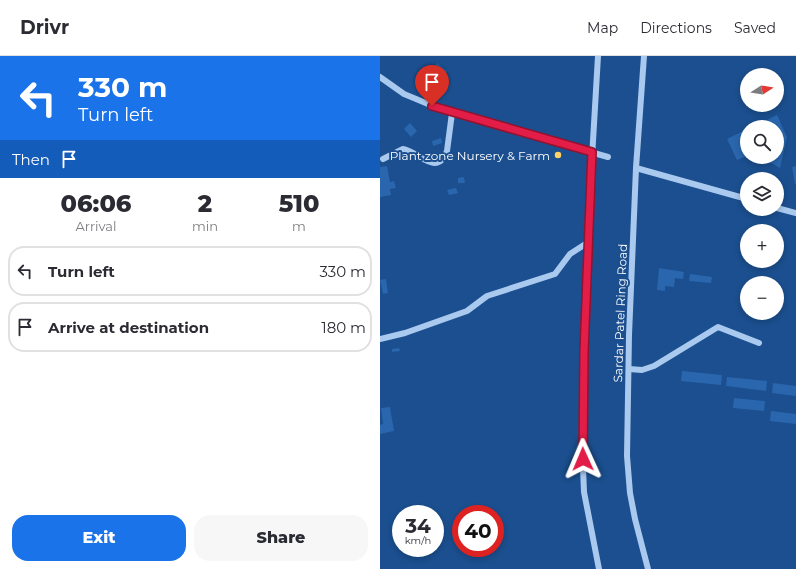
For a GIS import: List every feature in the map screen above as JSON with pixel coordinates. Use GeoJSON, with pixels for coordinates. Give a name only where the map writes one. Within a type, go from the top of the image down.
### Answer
{"type":"FeatureCollection","features":[{"type":"Feature","properties":{"kind":"street"},"geometry":{"type":"LineString","coordinates":[[598,56],[587,244],[583,475],[588,515],[599,569]]}},
{"type":"Feature","properties":{"kind":"street","name":"Sardar Patel Ring Road"},"geometry":{"type":"LineString","coordinates":[[644,56],[636,168],[628,369],[628,476],[635,518],[648,569]]}},
{"type":"Feature","properties":{"kind":"street"},"geometry":{"type":"LineString","coordinates":[[380,76],[404,94],[452,113],[608,157]]}},
{"type":"Feature","properties":{"kind":"street"},"geometry":{"type":"LineString","coordinates":[[383,159],[403,149],[410,150],[429,163],[435,163],[444,156],[447,151],[452,113]]}},
{"type":"Feature","properties":{"kind":"street"},"geometry":{"type":"LineString","coordinates":[[636,168],[740,197]]}},
{"type":"Feature","properties":{"kind":"street"},"geometry":{"type":"LineString","coordinates":[[784,210],[796,213]]}},
{"type":"Feature","properties":{"kind":"street"},"geometry":{"type":"LineString","coordinates":[[380,339],[405,333],[467,311],[487,296],[555,274],[570,254],[587,244]]}},
{"type":"Feature","properties":{"kind":"street"},"geometry":{"type":"LineString","coordinates":[[628,369],[642,370],[654,366],[718,327],[759,343]]}},
{"type":"Feature","properties":{"kind":"building"},"geometry":{"type":"Polygon","coordinates":[[[437,63],[447,71],[444,75],[449,79],[444,86],[426,72],[429,68],[432,70],[437,63]]]}},
{"type":"Feature","properties":{"kind":"building"},"geometry":{"type":"Polygon","coordinates":[[[777,115],[779,120],[767,120],[777,115]]]}},
{"type":"Feature","properties":{"kind":"building"},"geometry":{"type":"Polygon","coordinates":[[[410,123],[417,131],[411,137],[404,129],[410,123]]]}},
{"type":"Feature","properties":{"kind":"building"},"geometry":{"type":"Polygon","coordinates":[[[784,130],[787,137],[784,150],[784,130]]]}},
{"type":"Feature","properties":{"kind":"building"},"geometry":{"type":"Polygon","coordinates":[[[740,132],[740,159],[737,160],[727,139],[740,132]]]}},
{"type":"Feature","properties":{"kind":"building"},"geometry":{"type":"Polygon","coordinates":[[[441,138],[442,143],[433,146],[432,141],[441,138]]]}},
{"type":"Feature","properties":{"kind":"building"},"geometry":{"type":"Polygon","coordinates":[[[773,164],[781,164],[780,168],[773,164]]]}},
{"type":"Feature","properties":{"kind":"building"},"geometry":{"type":"Polygon","coordinates":[[[387,166],[390,182],[394,181],[396,188],[390,189],[391,195],[380,197],[380,167],[387,166]]]}},
{"type":"Feature","properties":{"kind":"building"},"geometry":{"type":"Polygon","coordinates":[[[796,166],[796,184],[795,184],[792,167],[796,166]]]}},
{"type":"Feature","properties":{"kind":"building"},"geometry":{"type":"Polygon","coordinates":[[[464,177],[465,183],[458,183],[458,178],[464,177]]]}},
{"type":"Feature","properties":{"kind":"building"},"geometry":{"type":"Polygon","coordinates":[[[456,188],[458,193],[449,195],[447,190],[456,188]]]}},
{"type":"Feature","properties":{"kind":"building"},"geometry":{"type":"Polygon","coordinates":[[[659,268],[684,272],[683,279],[675,278],[674,287],[665,286],[665,291],[657,290],[659,268]]]}},
{"type":"Feature","properties":{"kind":"building"},"geometry":{"type":"Polygon","coordinates":[[[690,274],[712,277],[711,283],[689,281],[690,274]]]}},
{"type":"Feature","properties":{"kind":"building"},"geometry":{"type":"Polygon","coordinates":[[[386,279],[388,293],[383,294],[380,280],[386,279]]]}},
{"type":"Feature","properties":{"kind":"building"},"geometry":{"type":"Polygon","coordinates":[[[399,348],[400,351],[392,352],[392,349],[399,348]]]}},
{"type":"Feature","properties":{"kind":"building"},"geometry":{"type":"Polygon","coordinates":[[[682,371],[722,375],[721,385],[681,381],[682,371]]]}},
{"type":"Feature","properties":{"kind":"building"},"geometry":{"type":"Polygon","coordinates":[[[727,377],[767,381],[766,391],[726,386],[727,377]]]}},
{"type":"Feature","properties":{"kind":"building"},"geometry":{"type":"Polygon","coordinates":[[[773,383],[796,386],[796,396],[772,393],[773,383]]]}},
{"type":"Feature","properties":{"kind":"building"},"geometry":{"type":"Polygon","coordinates":[[[734,398],[765,401],[764,411],[733,408],[734,398]]]}},
{"type":"Feature","properties":{"kind":"building"},"geometry":{"type":"Polygon","coordinates":[[[390,407],[394,431],[380,434],[380,425],[383,424],[381,408],[390,407]]]}},
{"type":"Feature","properties":{"kind":"building"},"geometry":{"type":"Polygon","coordinates":[[[771,411],[796,414],[796,424],[770,421],[771,411]]]}},
{"type":"Feature","properties":{"kind":"place","name":"Plant zone Nursery & Farm"},"geometry":{"type":"Point","coordinates":[558,155]}},
{"type":"Feature","properties":{"kind":"route"},"geometry":{"type":"LineString","coordinates":[[432,106],[445,111],[592,152],[587,244],[582,444],[583,459]]}}]}
